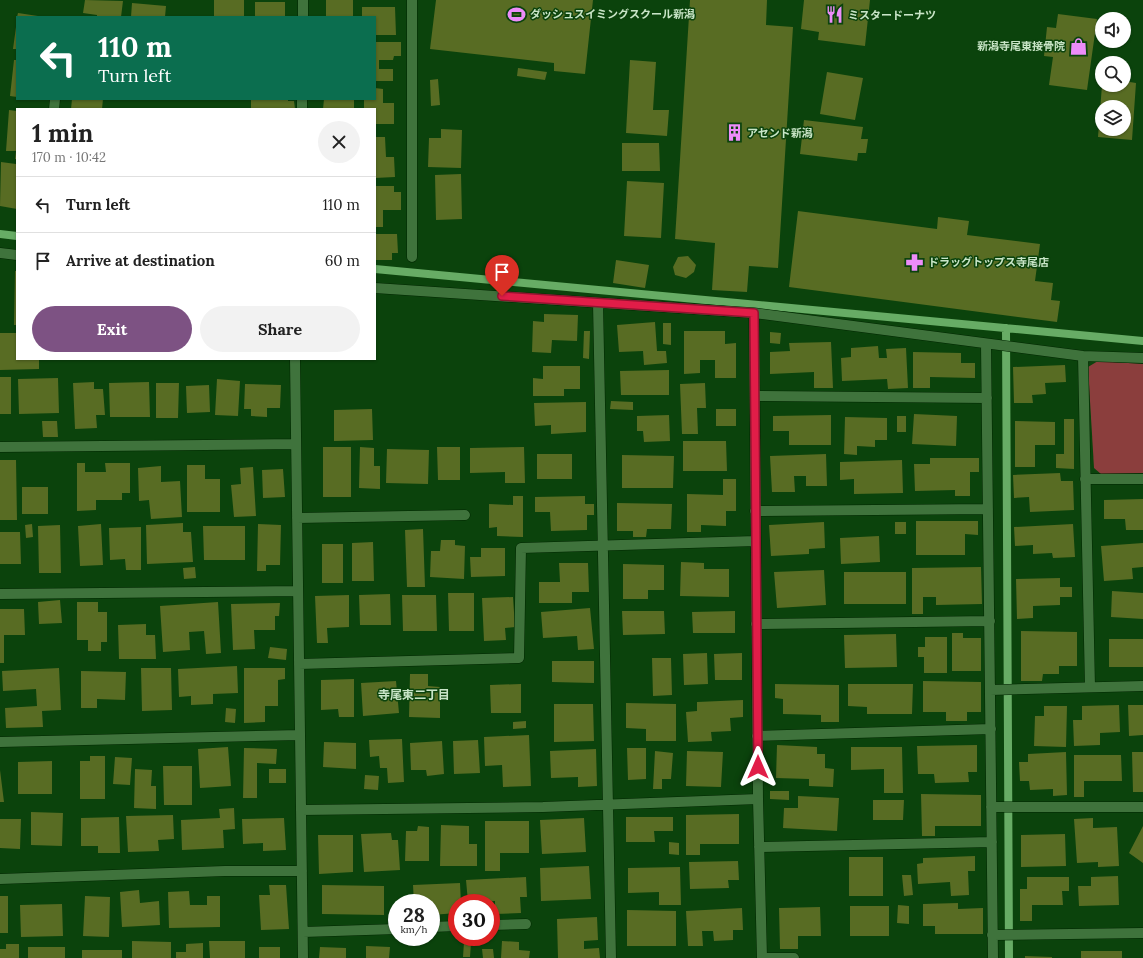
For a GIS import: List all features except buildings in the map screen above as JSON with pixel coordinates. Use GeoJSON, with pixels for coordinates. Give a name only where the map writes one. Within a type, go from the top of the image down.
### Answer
{"type":"FeatureCollection","features":[{"type":"Feature","properties":{"kind":"street"},"geometry":{"type":"LineString","coordinates":[[303,0],[303,16]]}},
{"type":"Feature","properties":{"kind":"street"},"geometry":{"type":"LineString","coordinates":[[412,0],[412,257]]}},
{"type":"Feature","properties":{"kind":"street"},"geometry":{"type":"LineString","coordinates":[[0,253],[16,255]]}},
{"type":"Feature","properties":{"kind":"street"},"geometry":{"type":"LineString","coordinates":[[376,288],[754,313],[1083,356],[1143,358]]}},
{"type":"Feature","properties":{"kind":"street"},"geometry":{"type":"LineString","coordinates":[[598,302],[611,958]]}},
{"type":"Feature","properties":{"kind":"street"},"geometry":{"type":"LineString","coordinates":[[754,313],[757,736],[762,958],[794,958]]}},
{"type":"Feature","properties":{"kind":"street"},"geometry":{"type":"LineString","coordinates":[[986,344],[993,958]]}},
{"type":"Feature","properties":{"kind":"street"},"geometry":{"type":"LineString","coordinates":[[1083,356],[1090,687]]}},
{"type":"Feature","properties":{"kind":"street"},"geometry":{"type":"LineString","coordinates":[[295,360],[303,958]]}},
{"type":"Feature","properties":{"kind":"street"},"geometry":{"type":"LineString","coordinates":[[755,396],[987,398]]}},
{"type":"Feature","properties":{"kind":"street"},"geometry":{"type":"LineString","coordinates":[[0,447],[296,444]]}},
{"type":"Feature","properties":{"kind":"street"},"geometry":{"type":"LineString","coordinates":[[1085,479],[1143,479]]}},
{"type":"Feature","properties":{"kind":"street"},"geometry":{"type":"LineString","coordinates":[[755,511],[988,509]]}},
{"type":"Feature","properties":{"kind":"street"},"geometry":{"type":"LineString","coordinates":[[297,518],[466,515]]}},
{"type":"Feature","properties":{"kind":"street"},"geometry":{"type":"LineString","coordinates":[[299,664],[519,658],[521,548],[756,541]]}},
{"type":"Feature","properties":{"kind":"street"},"geometry":{"type":"LineString","coordinates":[[0,594],[298,591]]}},
{"type":"Feature","properties":{"kind":"street"},"geometry":{"type":"LineString","coordinates":[[756,624],[990,621]]}},
{"type":"Feature","properties":{"kind":"street"},"geometry":{"type":"LineString","coordinates":[[990,690],[1143,686]]}},
{"type":"Feature","properties":{"kind":"street"},"geometry":{"type":"LineString","coordinates":[[757,736],[991,729]]}},
{"type":"Feature","properties":{"kind":"street"},"geometry":{"type":"LineString","coordinates":[[0,742],[300,735]]}},
{"type":"Feature","properties":{"kind":"street"},"geometry":{"type":"LineString","coordinates":[[302,810],[609,804],[758,799]]}},
{"type":"Feature","properties":{"kind":"street"},"geometry":{"type":"LineString","coordinates":[[991,808],[1143,807]]}},
{"type":"Feature","properties":{"kind":"street"},"geometry":{"type":"LineString","coordinates":[[759,847],[992,842]]}},
{"type":"Feature","properties":{"kind":"street"},"geometry":{"type":"LineString","coordinates":[[0,879],[225,871],[302,871]]}},
{"type":"Feature","properties":{"kind":"street"},"geometry":{"type":"LineString","coordinates":[[500,925],[526,924]]}},
{"type":"Feature","properties":{"kind":"street"},"geometry":{"type":"LineString","coordinates":[[303,932],[388,929]]}},
{"type":"Feature","properties":{"kind":"street"},"geometry":{"type":"LineString","coordinates":[[992,935],[1143,933]]}},
{"type":"Feature","properties":{"kind":"shaded area"},"geometry":{"type":"Polygon","coordinates":[[[1098,361],[1143,364],[1143,473],[1101,474],[1094,468],[1088,367],[1098,361]]]}},
{"type":"Feature","properties":{"kind":"waterway"},"geometry":{"type":"LineString","coordinates":[[0,234],[16,236]]}},
{"type":"Feature","properties":{"kind":"waterway"},"geometry":{"type":"LineString","coordinates":[[376,269],[1143,341]]}},
{"type":"Feature","properties":{"kind":"waterway"},"geometry":{"type":"LineString","coordinates":[[1006,328],[1009,958]]}},
{"type":"Feature","properties":{"kind":"place","name":"ダッシュスイミングスクール新潟"},"geometry":{"type":"Point","coordinates":[517,14]}},
{"type":"Feature","properties":{"kind":"place","name":"ミスタードーナツ"},"geometry":{"type":"Point","coordinates":[835,15]}},
{"type":"Feature","properties":{"kind":"place","name":"新潟寺尾東接骨院"},"geometry":{"type":"Point","coordinates":[1078,46]}},
{"type":"Feature","properties":{"kind":"place","name":"アセンド新潟"},"geometry":{"type":"Point","coordinates":[734,133]}},
{"type":"Feature","properties":{"kind":"place","name":"ドラッグトップス寺尾店"},"geometry":{"type":"Point","coordinates":[915,262]}},
{"type":"Feature","properties":{"kind":"district","name":"寺尾東二丁目"},"geometry":{"type":"Point","coordinates":[414,694]}},
{"type":"Feature","properties":{"kind":"route"},"geometry":{"type":"LineString","coordinates":[[502,296],[754,313],[758,767]]}}]}
